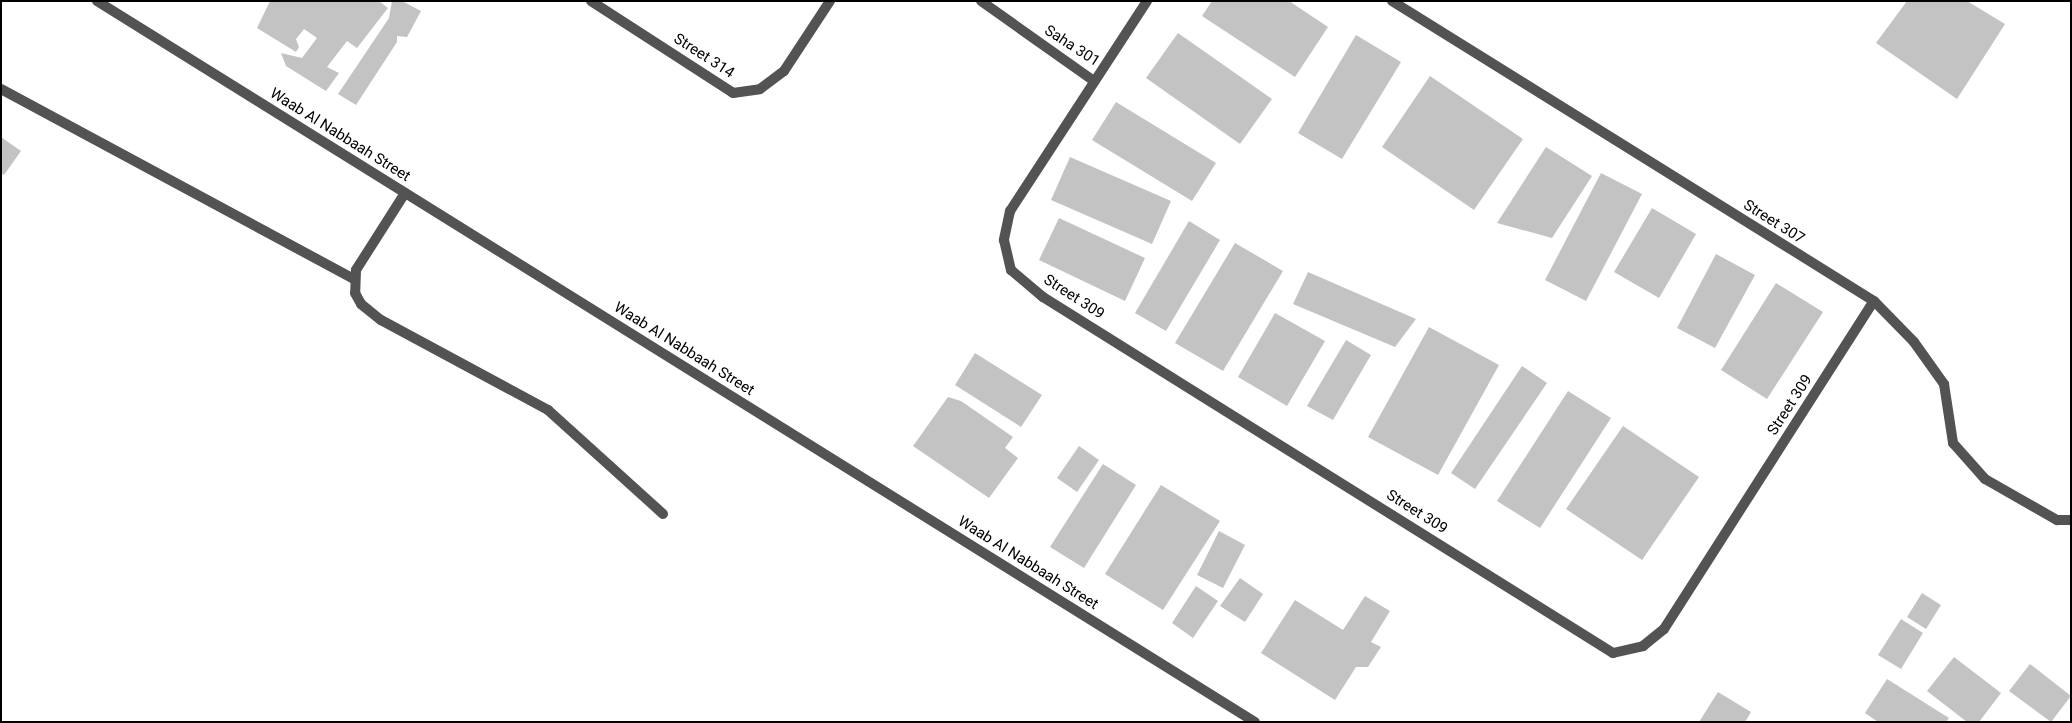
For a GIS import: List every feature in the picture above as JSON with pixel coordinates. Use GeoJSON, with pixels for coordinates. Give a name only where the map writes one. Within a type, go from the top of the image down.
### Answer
{"type":"FeatureCollection","features":[{"type":"Feature","properties":{"kind":"street","name":"Waab Al Nabbaah Street"},"geometry":{"type":"LineString","coordinates":[[97,1],[1255,722]]}},
{"type":"Feature","properties":{"kind":"street","name":"Street 314"},"geometry":{"type":"LineString","coordinates":[[591,1],[733,92],[760,89],[784,71],[830,1]]}},
{"type":"Feature","properties":{"kind":"street","name":"Saha 301"},"geometry":{"type":"LineString","coordinates":[[981,1],[1094,81],[1147,1]]}},
{"type":"Feature","properties":{"kind":"street","name":"Street 307"},"geometry":{"type":"LineString","coordinates":[[1392,1],[1874,301],[1914,342],[1944,384],[1952,443],[1985,480],[2058,520],[2071,520]]}},
{"type":"Feature","properties":{"kind":"street","name":"Street 309"},"geometry":{"type":"LineString","coordinates":[[1094,81],[1010,211],[1004,240],[1011,270],[1043,297],[1613,653],[1643,646],[1664,629],[1874,301]]}},
{"type":"Feature","properties":{"kind":"street"},"geometry":{"type":"LineString","coordinates":[[1,89],[354,280]]}},
{"type":"Feature","properties":{"kind":"street"},"geometry":{"type":"LineString","coordinates":[[405,193],[360,260],[354,280],[355,293],[370,314],[548,410],[663,514]]}},
{"type":"Feature","properties":{"kind":"building"},"geometry":{"type":"Polygon","coordinates":[[[270,1],[379,1],[388,8],[357,48],[347,41],[327,67],[339,73],[326,91],[286,66],[281,53],[302,58],[317,38],[304,29],[296,39],[299,47],[296,52],[257,28],[270,1]]]}},
{"type":"Feature","properties":{"kind":"building"},"geometry":{"type":"Polygon","coordinates":[[[392,1],[402,1],[421,11],[407,37],[397,36],[397,42],[356,105],[338,94],[389,18],[392,1]]]}},
{"type":"Feature","properties":{"kind":"building"},"geometry":{"type":"Polygon","coordinates":[[[1212,1],[1289,1],[1328,27],[1295,77],[1202,16],[1212,1]]]}},
{"type":"Feature","properties":{"kind":"building"},"geometry":{"type":"Polygon","coordinates":[[[1907,1],[1967,1],[2005,24],[1957,99],[1876,43],[1907,1]]]}},
{"type":"Feature","properties":{"kind":"building"},"geometry":{"type":"Polygon","coordinates":[[[1178,33],[1272,99],[1240,144],[1146,78],[1178,33]]]}},
{"type":"Feature","properties":{"kind":"building"},"geometry":{"type":"Polygon","coordinates":[[[1356,35],[1401,62],[1342,159],[1298,133],[1356,35]]]}},
{"type":"Feature","properties":{"kind":"building"},"geometry":{"type":"Polygon","coordinates":[[[1430,76],[1523,139],[1474,210],[1382,147],[1430,76]]]}},
{"type":"Feature","properties":{"kind":"building"},"geometry":{"type":"Polygon","coordinates":[[[1116,102],[1216,163],[1192,201],[1092,140],[1116,102]]]}},
{"type":"Feature","properties":{"kind":"building"},"geometry":{"type":"Polygon","coordinates":[[[1,137],[21,151],[4,175],[1,173],[1,137]]]}},
{"type":"Feature","properties":{"kind":"building"},"geometry":{"type":"Polygon","coordinates":[[[1546,147],[1592,176],[1552,238],[1497,223],[1546,147]]]}},
{"type":"Feature","properties":{"kind":"building"},"geometry":{"type":"Polygon","coordinates":[[[1070,157],[1171,201],[1152,244],[1051,200],[1070,157]]]}},
{"type":"Feature","properties":{"kind":"building"},"geometry":{"type":"Polygon","coordinates":[[[1601,173],[1642,194],[1586,301],[1545,280],[1601,173]]]}},
{"type":"Feature","properties":{"kind":"building"},"geometry":{"type":"Polygon","coordinates":[[[1652,208],[1696,234],[1659,298],[1614,272],[1652,208]]]}},
{"type":"Feature","properties":{"kind":"building"},"geometry":{"type":"Polygon","coordinates":[[[1059,218],[1145,258],[1125,301],[1039,260],[1059,218]]]}},
{"type":"Feature","properties":{"kind":"building"},"geometry":{"type":"Polygon","coordinates":[[[1189,221],[1220,240],[1166,331],[1135,313],[1189,221]]]}},
{"type":"Feature","properties":{"kind":"building"},"geometry":{"type":"Polygon","coordinates":[[[1235,243],[1283,271],[1223,371],[1175,343],[1235,243]]]}},
{"type":"Feature","properties":{"kind":"building"},"geometry":{"type":"Polygon","coordinates":[[[1716,254],[1755,275],[1715,348],[1677,328],[1716,254]]]}},
{"type":"Feature","properties":{"kind":"building"},"geometry":{"type":"Polygon","coordinates":[[[1308,272],[1416,319],[1395,347],[1293,304],[1308,272]]]}},
{"type":"Feature","properties":{"kind":"building"},"geometry":{"type":"Polygon","coordinates":[[[1776,283],[1823,312],[1767,399],[1721,370],[1776,283]]]}},
{"type":"Feature","properties":{"kind":"building"},"geometry":{"type":"Polygon","coordinates":[[[1275,313],[1325,341],[1287,406],[1238,377],[1275,313]]]}},
{"type":"Feature","properties":{"kind":"building"},"geometry":{"type":"Polygon","coordinates":[[[1429,327],[1499,365],[1438,475],[1368,437],[1429,327]]]}},
{"type":"Feature","properties":{"kind":"building"},"geometry":{"type":"Polygon","coordinates":[[[1346,340],[1371,355],[1333,420],[1307,406],[1346,340]]]}},
{"type":"Feature","properties":{"kind":"building"},"geometry":{"type":"Polygon","coordinates":[[[975,353],[1042,395],[1021,427],[955,385],[975,353]]]}},
{"type":"Feature","properties":{"kind":"building"},"geometry":{"type":"Polygon","coordinates":[[[1522,366],[1547,383],[1475,489],[1451,473],[1522,366]]]}},
{"type":"Feature","properties":{"kind":"building"},"geometry":{"type":"Polygon","coordinates":[[[1568,391],[1611,418],[1540,528],[1497,501],[1568,391]]]}},
{"type":"Feature","properties":{"kind":"building"},"geometry":{"type":"Polygon","coordinates":[[[948,397],[961,401],[1013,437],[1005,448],[1018,458],[989,498],[913,446],[948,397]]]}},
{"type":"Feature","properties":{"kind":"building"},"geometry":{"type":"Polygon","coordinates":[[[1623,426],[1699,477],[1642,560],[1566,509],[1623,426]]]}},
{"type":"Feature","properties":{"kind":"building"},"geometry":{"type":"Polygon","coordinates":[[[1079,446],[1099,460],[1077,492],[1057,478],[1079,446]]]}},
{"type":"Feature","properties":{"kind":"building"},"geometry":{"type":"Polygon","coordinates":[[[1103,464],[1136,485],[1084,568],[1050,547],[1103,464]]]}},
{"type":"Feature","properties":{"kind":"building"},"geometry":{"type":"Polygon","coordinates":[[[1161,485],[1220,521],[1163,610],[1105,574],[1161,485]]]}},
{"type":"Feature","properties":{"kind":"building"},"geometry":{"type":"Polygon","coordinates":[[[1219,531],[1245,545],[1223,588],[1197,575],[1219,531]]]}},
{"type":"Feature","properties":{"kind":"building"},"geometry":{"type":"Polygon","coordinates":[[[1240,578],[1263,594],[1245,622],[1220,606],[1240,578]]]}},
{"type":"Feature","properties":{"kind":"building"},"geometry":{"type":"Polygon","coordinates":[[[1196,586],[1218,601],[1193,638],[1172,623],[1196,586]]]}},
{"type":"Feature","properties":{"kind":"building"},"geometry":{"type":"Polygon","coordinates":[[[1922,593],[1941,605],[1926,629],[1907,617],[1922,593]]]}},
{"type":"Feature","properties":{"kind":"building"},"geometry":{"type":"Polygon","coordinates":[[[1365,596],[1390,611],[1371,642],[1381,647],[1368,667],[1356,667],[1335,700],[1261,653],[1295,600],[1343,630],[1365,596]]]}},
{"type":"Feature","properties":{"kind":"building"},"geometry":{"type":"Polygon","coordinates":[[[1901,619],[1923,633],[1901,669],[1878,655],[1901,619]]]}},
{"type":"Feature","properties":{"kind":"building"},"geometry":{"type":"Polygon","coordinates":[[[1954,657],[2001,693],[1979,722],[1967,722],[1927,691],[1954,657]]]}},
{"type":"Feature","properties":{"kind":"building"},"geometry":{"type":"Polygon","coordinates":[[[2030,664],[2071,696],[2051,722],[2009,691],[2030,664]]]}},
{"type":"Feature","properties":{"kind":"building"},"geometry":{"type":"Polygon","coordinates":[[[1887,679],[1949,718],[1946,722],[1878,722],[1865,713],[1887,679]]]}},
{"type":"Feature","properties":{"kind":"building"},"geometry":{"type":"Polygon","coordinates":[[[1718,692],[1751,712],[1745,722],[1699,722],[1718,692]]]}}]}
